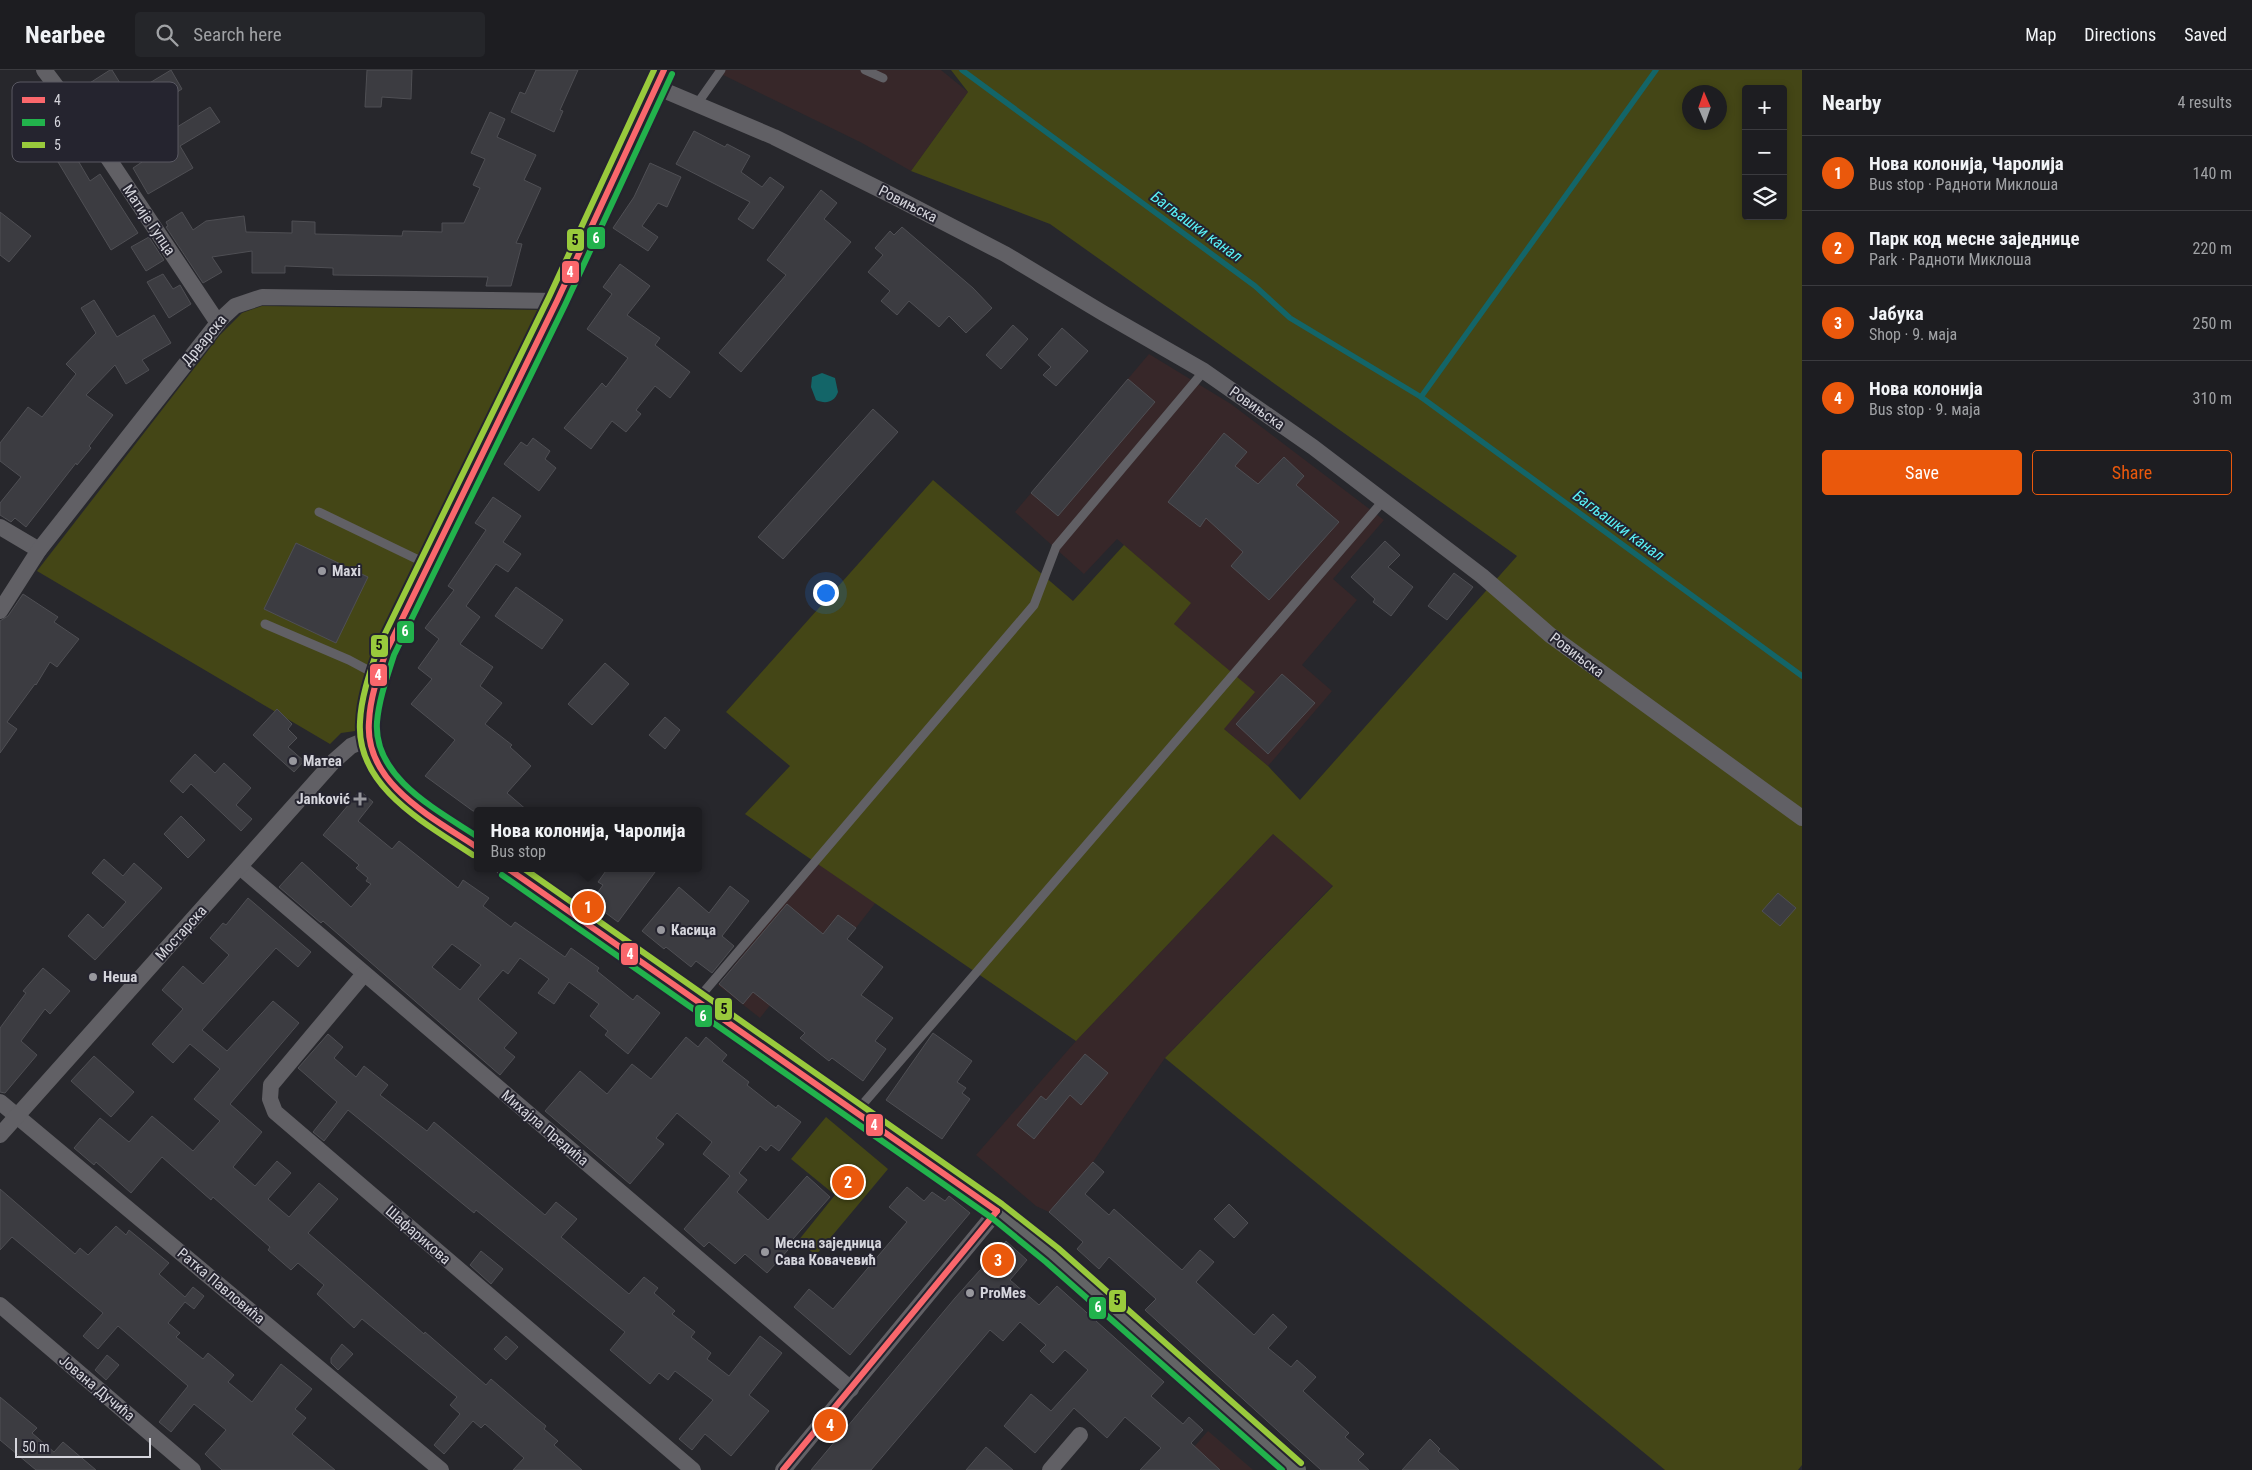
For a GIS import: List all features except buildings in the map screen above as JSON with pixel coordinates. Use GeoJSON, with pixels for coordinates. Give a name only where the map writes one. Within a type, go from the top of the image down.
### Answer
{"type":"FeatureCollection","features":[{"type":"Feature","properties":{"kind":"street","name":"Матије Гупца"},"geometry":{"type":"LineString","coordinates":[[44,70],[53,82]]}},
{"type":"Feature","properties":{"kind":"street","name":"Ровињска"},"geometry":{"type":"LineString","coordinates":[[660,78],[697,104],[774,137],[1005,254],[1103,313],[1204,370],[1313,447],[1482,576],[1550,636],[1802,818]]}},
{"type":"Feature","properties":{"kind":"street"},"geometry":{"type":"LineString","coordinates":[[474,845],[408,800],[385,778],[374,758],[368,739],[369,706],[376,675],[427,564],[557,301],[660,78]]}},
{"type":"Feature","properties":{"kind":"street","name":"Матије Гупца"},"geometry":{"type":"LineString","coordinates":[[111,162],[218,323]]}},
{"type":"Feature","properties":{"kind":"street","name":"Дрварска"},"geometry":{"type":"LineString","coordinates":[[0,611],[39,550],[218,323],[235,306],[262,297],[557,301]]}},
{"type":"Feature","properties":{"kind":"street"},"geometry":{"type":"LineString","coordinates":[[0,527],[39,550]]}},
{"type":"Feature","properties":{"kind":"street","name":"Мостарска"},"geometry":{"type":"LineString","coordinates":[[0,1135],[334,761],[351,746],[368,739]]}},
{"type":"Feature","properties":{"kind":"street","name":"Михајла Предића"},"geometry":{"type":"LineString","coordinates":[[240,868],[851,1390]]}},
{"type":"Feature","properties":{"kind":"street"},"geometry":{"type":"LineString","coordinates":[[513,872],[997,1211],[1052,1255],[1295,1470]]}},
{"type":"Feature","properties":{"kind":"street","name":"Шафарикова"},"geometry":{"type":"LineString","coordinates":[[364,974],[271,1085],[270,1099],[275,1112],[693,1470]]}},
{"type":"Feature","properties":{"kind":"street","name":"Ратка Павловића"},"geometry":{"type":"LineString","coordinates":[[0,1102],[441,1470]]}},
{"type":"Feature","properties":{"kind":"street"},"geometry":{"type":"LineString","coordinates":[[783,1470],[997,1211]]}},
{"type":"Feature","properties":{"kind":"street","name":"Јована Дучића"},"geometry":{"type":"LineString","coordinates":[[0,1305],[193,1470]]}},
{"type":"Feature","properties":{"kind":"street"},"geometry":{"type":"LineString","coordinates":[[1050,1470],[1080,1435]]}},
{"type":"Feature","properties":{"kind":"lane"},"geometry":{"type":"LineString","coordinates":[[697,104],[721,70]]}},
{"type":"Feature","properties":{"kind":"lane"},"geometry":{"type":"LineString","coordinates":[[865,70],[883,78]]}},
{"type":"Feature","properties":{"kind":"lane"},"geometry":{"type":"LineString","coordinates":[[697,1001],[1034,605],[1056,547],[1204,370]]}},
{"type":"Feature","properties":{"kind":"lane"},"geometry":{"type":"LineString","coordinates":[[856,1112],[1383,501]]}},
{"type":"Feature","properties":{"kind":"lane"},"geometry":{"type":"LineString","coordinates":[[319,512],[427,564]]}},
{"type":"Feature","properties":{"kind":"lane"},"geometry":{"type":"LineString","coordinates":[[265,624],[349,660],[376,675]]}},
{"type":"Feature","properties":{"kind":"shaded area"},"geometry":{"type":"Polygon","coordinates":[[[713,70],[941,70],[968,92],[911,171],[862,143],[713,70]]]}},
{"type":"Feature","properties":{"kind":"shaded area"},"geometry":{"type":"Polygon","coordinates":[[[951,70],[1802,70],[1802,1465],[1798,1470],[1665,1470],[1165,1058],[1333,886],[1273,834],[1076,1041],[745,814],[790,766],[726,712],[933,480],[1073,601],[1124,545],[1191,603],[1174,624],[1255,692],[1224,729],[1268,766],[1300,800],[1517,556],[1050,224],[911,171],[968,92],[951,70]]]}},
{"type":"Feature","properties":{"kind":"shaded area"},"geometry":{"type":"Polygon","coordinates":[[[262,306],[541,310],[362,730],[341,733],[330,744],[37,571],[220,335],[242,313],[262,306]]]}},
{"type":"Feature","properties":{"kind":"shaded area"},"geometry":{"type":"Polygon","coordinates":[[[1149,354],[1231,404],[1384,520],[1333,579],[1357,600],[1302,665],[1332,691],[1268,766],[1224,729],[1174,624],[1190,603],[1117,539],[1084,574],[1015,512],[1149,354]]]}},
{"type":"Feature","properties":{"kind":"shaded area"},"geometry":{"type":"Polygon","coordinates":[[[1273,834],[1333,885],[1165,1058],[1093,1162],[1049,1212],[1036,1206],[976,1155],[1076,1041],[1273,834]]]}},
{"type":"Feature","properties":{"kind":"shaded area"},"geometry":{"type":"Polygon","coordinates":[[[821,857],[877,901],[811,985],[795,973],[760,1018],[718,985],[821,857]]]}},
{"type":"Feature","properties":{"kind":"shaded area"},"geometry":{"type":"Polygon","coordinates":[[[826,1117],[888,1169],[816,1255],[798,1241],[835,1195],[791,1159],[826,1117]]]}},
{"type":"Feature","properties":{"kind":"shaded area"},"geometry":{"type":"Polygon","coordinates":[[[1208,1431],[1253,1470],[1174,1470],[1208,1431]]]}},
{"type":"Feature","properties":{"kind":"water"},"geometry":{"type":"Polygon","coordinates":[[[822,373],[835,378],[838,392],[829,402],[816,400],[811,387],[812,377],[822,373]]]}},
{"type":"Feature","properties":{"kind":"waterway","name":"Багљашки канал"},"geometry":{"type":"LineString","coordinates":[[962,70],[1255,286],[1290,318],[1421,397],[1802,676]]}},
{"type":"Feature","properties":{"kind":"waterway","name":"Багљашки канал"},"geometry":{"type":"LineString","coordinates":[[1421,397],[1656,70]]}},
{"type":"Feature","properties":{"kind":"transit line","name":"5"},"geometry":{"type":"LineString","coordinates":[[473,855],[416,817],[382,785],[370,766],[362,745],[360,722],[364,694],[378,648],[549,297],[654,70]]}},
{"type":"Feature","properties":{"kind":"transit line","name":"4"},"geometry":{"type":"LineString","coordinates":[[474,845],[423,812],[390,781],[378,764],[370,744],[369,722],[377,678],[386,652],[557,301],[664,70]]}},
{"type":"Feature","properties":{"kind":"transit line","name":"6"},"geometry":{"type":"LineString","coordinates":[[474,834],[411,791],[386,760],[379,742],[377,722],[381,696],[394,655],[565,305],[672,74]]}},
{"type":"Feature","properties":{"kind":"transit line","name":"4"},"geometry":{"type":"LineString","coordinates":[[513,872],[997,1211]]}},
{"type":"Feature","properties":{"kind":"transit line","name":"5"},"geometry":{"type":"LineString","coordinates":[[529,872],[1002,1204],[1058,1248],[1301,1463]]}},
{"type":"Feature","properties":{"kind":"transit line","name":"6"},"geometry":{"type":"LineString","coordinates":[[502,875],[992,1218],[1046,1262],[1282,1470]]}},
{"type":"Feature","properties":{"kind":"transit line","name":"4"},"geometry":{"type":"LineString","coordinates":[[783,1470],[997,1211]]}},
{"type":"Feature","properties":{"kind":"place","name":"Maxi"},"geometry":{"type":"Point","coordinates":[322,571]}},
{"type":"Feature","properties":{"kind":"place","name":"Матеа"},"geometry":{"type":"Point","coordinates":[293,761]}},
{"type":"Feature","properties":{"kind":"place","name":"Janković"},"geometry":{"type":"Point","coordinates":[360,799]}},
{"type":"Feature","properties":{"kind":"place","name":"Нова колонија, Чаролија"},"geometry":{"type":"Point","coordinates":[588,907]}},
{"type":"Feature","properties":{"kind":"place","name":"Касица"},"geometry":{"type":"Point","coordinates":[661,930]}},
{"type":"Feature","properties":{"kind":"place","name":"Неша"},"geometry":{"type":"Point","coordinates":[93,977]}},
{"type":"Feature","properties":{"kind":"place","name":"Парк код месне заједнице"},"geometry":{"type":"Point","coordinates":[848,1182]}},
{"type":"Feature","properties":{"kind":"place","name":"Месна заједница Сава Ковачевић"},"geometry":{"type":"Point","coordinates":[765,1252]}},
{"type":"Feature","properties":{"kind":"place","name":"Јабука"},"geometry":{"type":"Point","coordinates":[998,1260]}},
{"type":"Feature","properties":{"kind":"place","name":"ProMes"},"geometry":{"type":"Point","coordinates":[970,1293]}},
{"type":"Feature","properties":{"kind":"place","name":"Нова колонија"},"geometry":{"type":"Point","coordinates":[830,1425]}}]}
